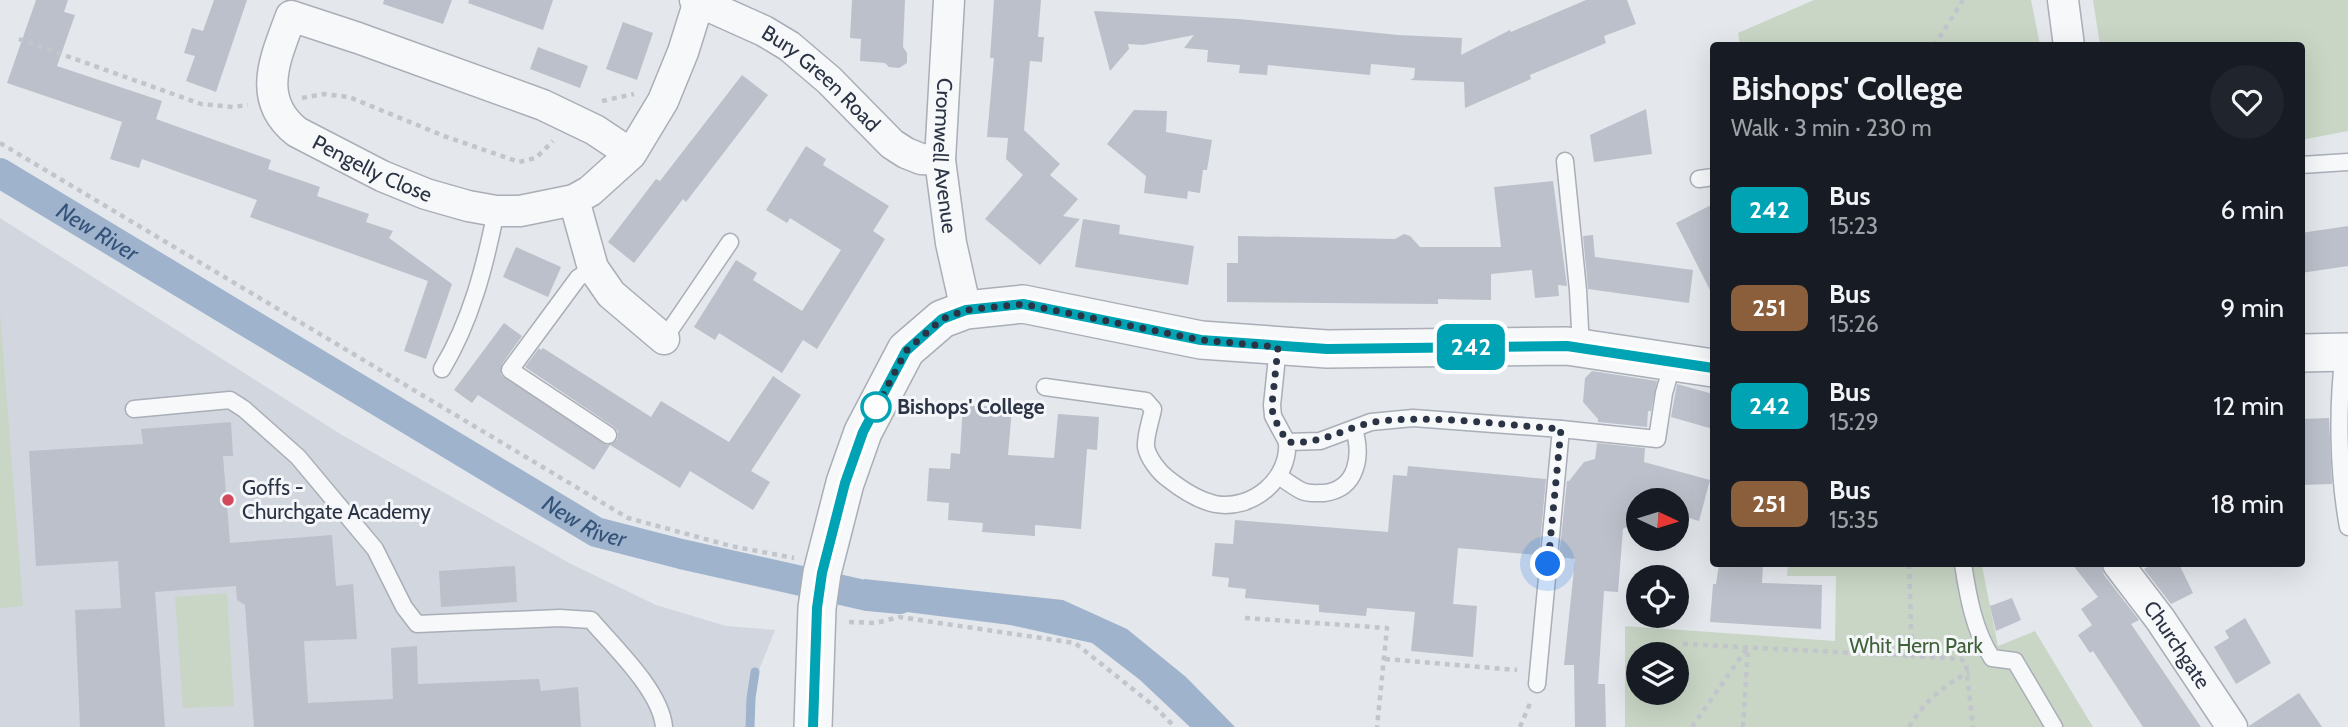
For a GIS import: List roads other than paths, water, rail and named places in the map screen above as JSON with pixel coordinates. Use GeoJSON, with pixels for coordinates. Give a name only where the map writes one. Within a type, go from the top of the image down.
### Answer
{"type":"FeatureCollection","features":[{"type":"Feature","properties":{"kind":"street","name":"Cromwell Avenue"},"geometry":{"type":"LineString","coordinates":[[950,0],[940,160],[951,243],[966,310]]}},
{"type":"Feature","properties":{"kind":"street"},"geometry":{"type":"LineString","coordinates":[[2063,0],[2068,42]]}},
{"type":"Feature","properties":{"kind":"street","name":"Bury Green Road"},"geometry":{"type":"LineString","coordinates":[[697,1],[764,31],[789,46],[829,80],[891,144],[921,159],[940,160]]}},
{"type":"Feature","properties":{"kind":"street","name":"Pengelly Close"},"geometry":{"type":"LineString","coordinates":[[292,8],[272,74],[274,102],[287,124],[311,141],[426,194],[468,206],[496,211],[520,211],[574,200],[590,191],[631,155],[663,101],[682,52],[697,1]]}},
{"type":"Feature","properties":{"kind":"street"},"geometry":{"type":"LineString","coordinates":[[292,8],[358,37],[572,118],[631,155]]}},
{"type":"Feature","properties":{"kind":"street"},"geometry":{"type":"LineString","coordinates":[[574,200],[593,268],[611,294],[664,339]]}},
{"type":"Feature","properties":{"kind":"street"},"geometry":{"type":"LineString","coordinates":[[813,727],[824,591],[845,483],[863,432],[906,351],[942,319],[966,310],[1023,304],[1201,340],[1327,349],[1567,346],[1710,368]]}},
{"type":"Feature","properties":{"kind":"street"},"geometry":{"type":"LineString","coordinates":[[2305,353],[2346,352]]}},
{"type":"Feature","properties":{"kind":"street","name":"Churchgate"},"geometry":{"type":"LineString","coordinates":[[2120,567],[2232,727]]}},
{"type":"Feature","properties":{"kind":"lane"},"geometry":{"type":"LineString","coordinates":[[1565,161],[1581,348]]}},
{"type":"Feature","properties":{"kind":"lane"},"geometry":{"type":"LineString","coordinates":[[2305,165],[2348,162]]}},
{"type":"Feature","properties":{"kind":"lane"},"geometry":{"type":"LineString","coordinates":[[442,369],[454,349],[475,293],[488,252],[496,211]]}},
{"type":"Feature","properties":{"kind":"lane"},"geometry":{"type":"LineString","coordinates":[[664,339],[730,242]]}},
{"type":"Feature","properties":{"kind":"lane"},"geometry":{"type":"LineString","coordinates":[[593,268],[578,278],[510,370],[608,435]]}},
{"type":"Feature","properties":{"kind":"lane"},"geometry":{"type":"LineString","coordinates":[[1045,387],[1146,401],[1153,410],[1146,447],[1162,474],[1197,499],[1218,504],[1250,499],[1266,491],[1279,476],[1288,455],[1287,442],[1273,416],[1278,347]]}},
{"type":"Feature","properties":{"kind":"lane"},"geometry":{"type":"LineString","coordinates":[[2346,352],[2339,391],[2344,508],[2348,527]]}},
{"type":"Feature","properties":{"kind":"lane"},"geometry":{"type":"LineString","coordinates":[[1287,442],[1320,441],[1371,422],[1413,418],[1657,439],[1664,393],[1673,362]]}},
{"type":"Feature","properties":{"kind":"lane"},"geometry":{"type":"LineString","coordinates":[[134,409],[230,400],[298,457],[376,550],[404,607],[417,624],[560,618],[591,620],[648,689],[663,718],[664,727]]}},
{"type":"Feature","properties":{"kind":"lane"},"geometry":{"type":"LineString","coordinates":[[1279,476],[1309,493],[1330,492],[1342,486],[1356,470],[1359,458],[1359,445],[1354,429]]}},
{"type":"Feature","properties":{"kind":"lane"},"geometry":{"type":"LineString","coordinates":[[1538,678],[1561,429]]}},
{"type":"Feature","properties":{"kind":"lane"},"geometry":{"type":"LineString","coordinates":[[1962,567],[1967,594],[1983,644],[1992,659],[2015,661],[2054,727]]}},
{"type":"Feature","properties":{"kind":"water"},"geometry":{"type":"Polygon","coordinates":[[[864,579],[1063,600],[1127,629],[1186,677],[1235,727],[1190,727],[1140,680],[1092,643],[1010,625],[859,606],[864,579]]]}},
{"type":"Feature","properties":{"kind":"waterway","name":"New River"},"geometry":{"type":"LineString","coordinates":[[0,173],[596,532],[868,596],[900,599]]}},
{"type":"Feature","properties":{"kind":"waterway"},"geometry":{"type":"LineString","coordinates":[[750,727],[755,672]]}},
{"type":"Feature","properties":{"kind":"place","name":"Bishops' College"},"geometry":{"type":"Point","coordinates":[876,407]}},
{"type":"Feature","properties":{"kind":"place","name":"Goffs - Churchgate Academy"},"geometry":{"type":"Point","coordinates":[228,500]}},
{"type":"Feature","properties":{"kind":"park label","name":"Whit Hern Park"},"geometry":{"type":"Point","coordinates":[1916,646]}}]}
